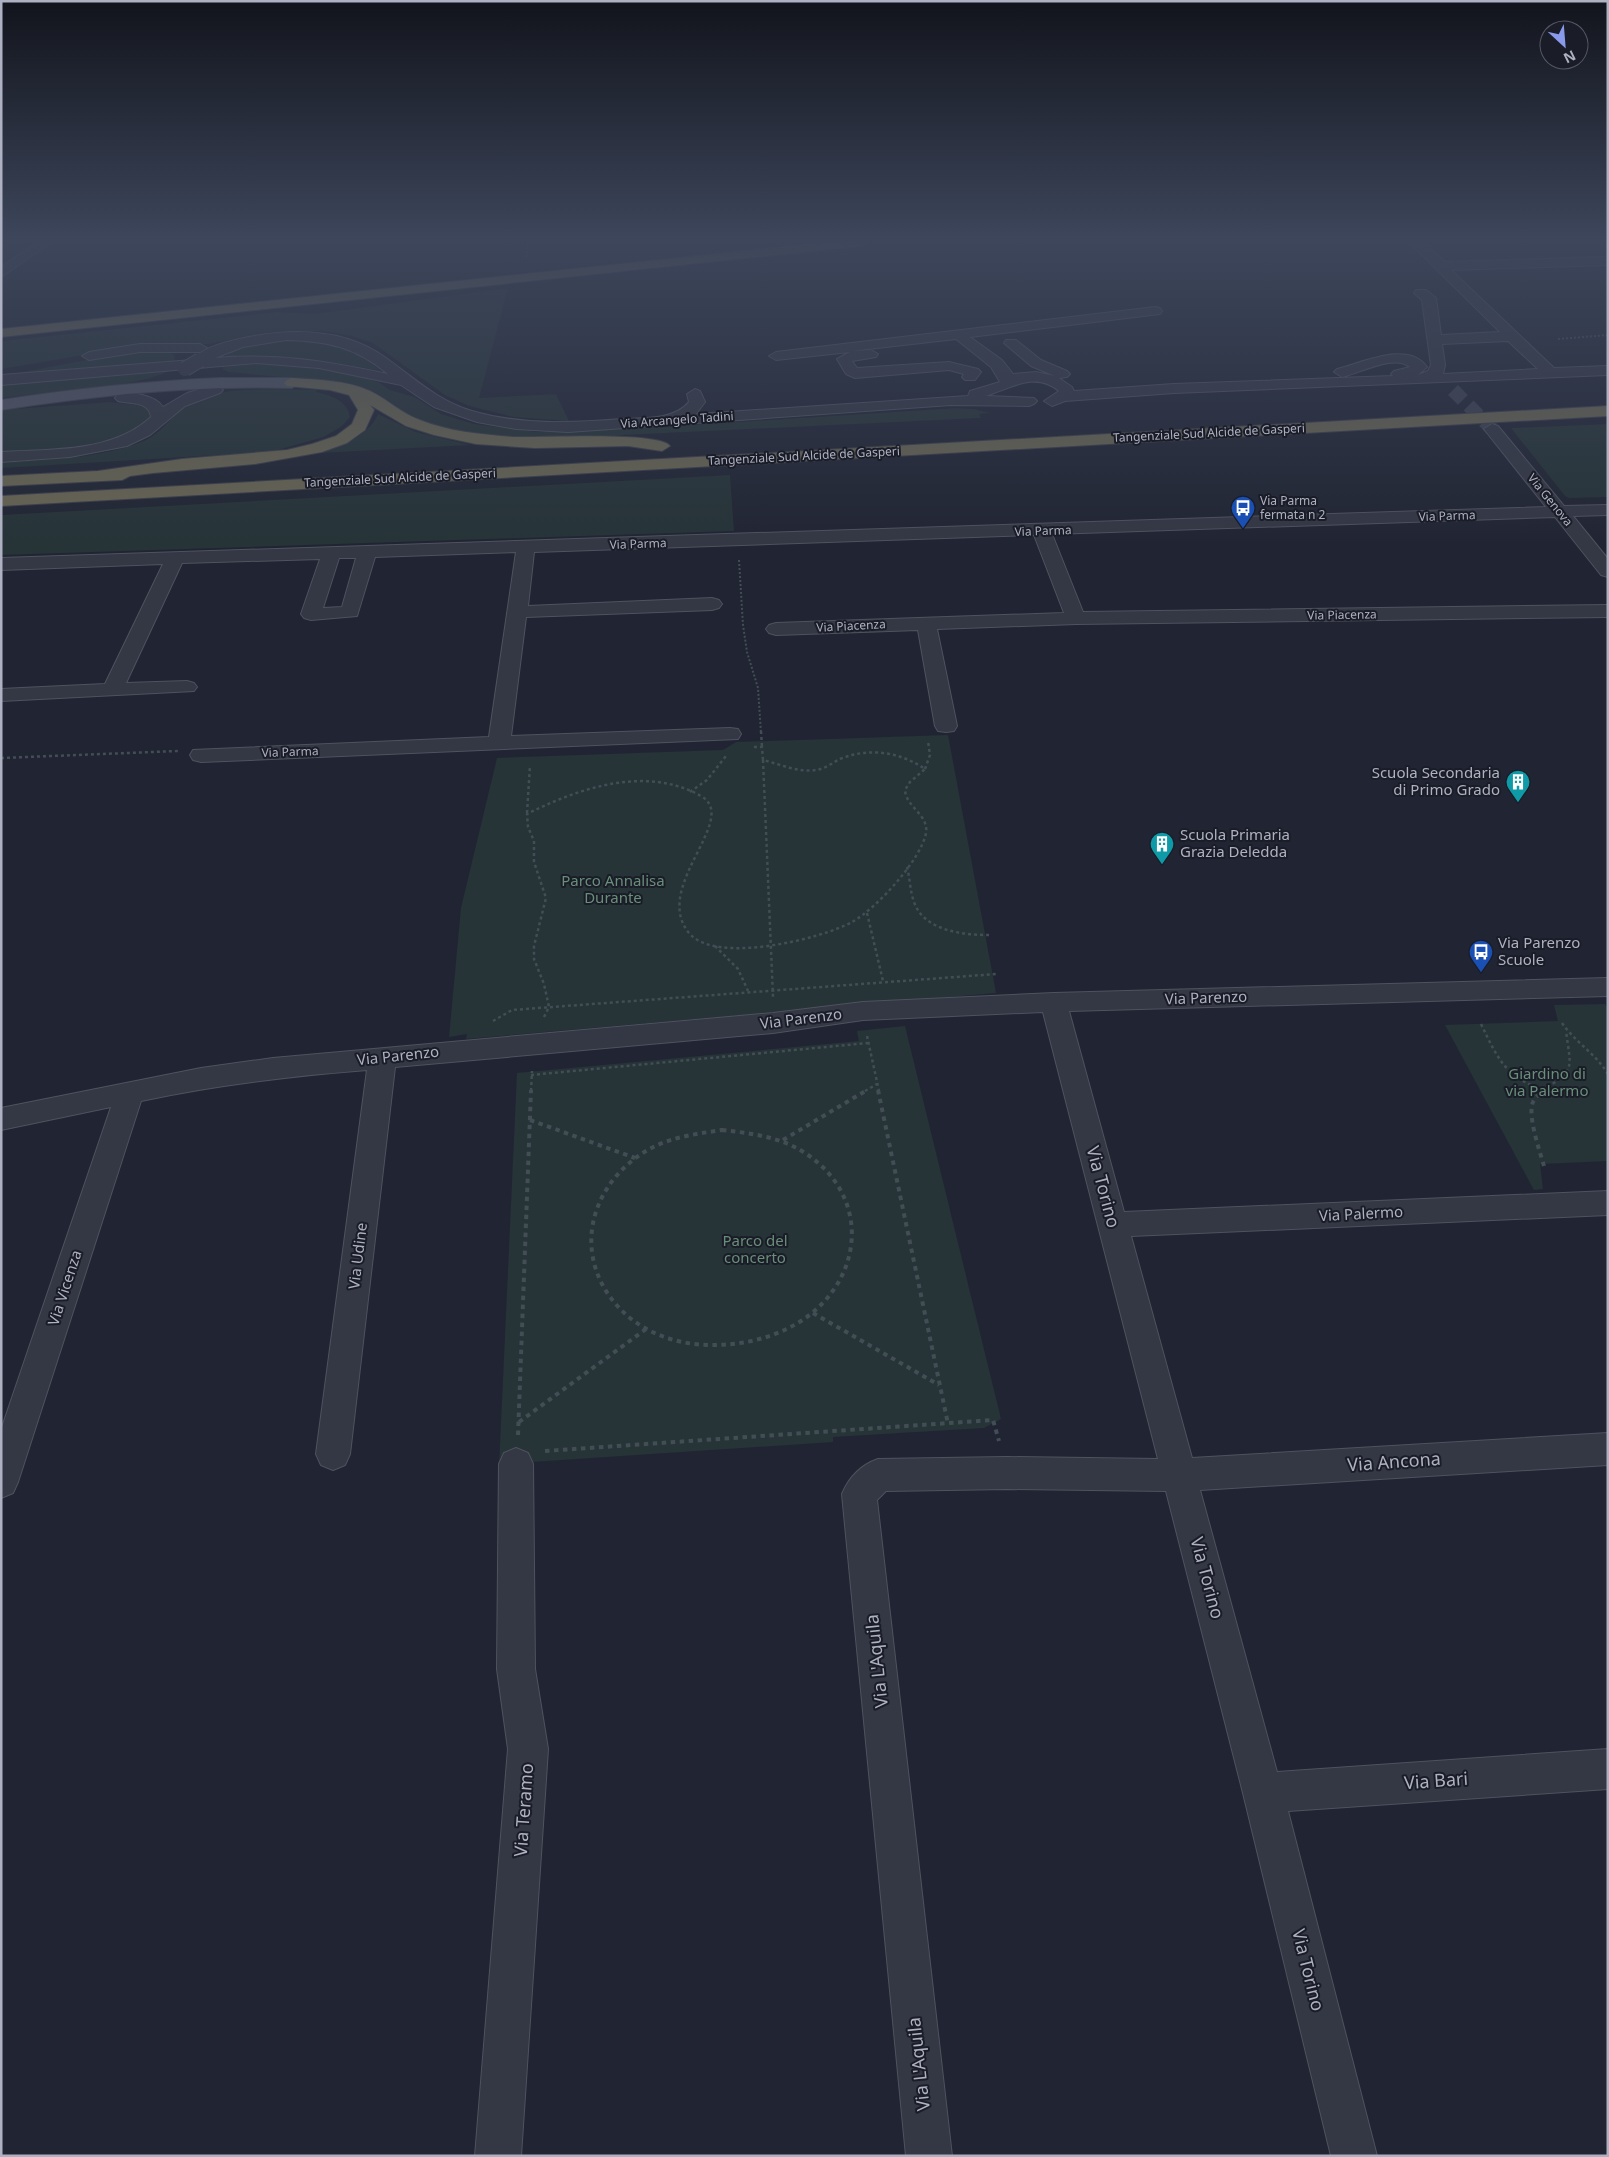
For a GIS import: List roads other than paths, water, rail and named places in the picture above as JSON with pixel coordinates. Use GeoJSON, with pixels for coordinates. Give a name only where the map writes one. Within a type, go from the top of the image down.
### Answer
{"type":"FeatureCollection","features":[{"type":"Feature","properties":{"kind":"highway"},"geometry":{"type":"LineString","coordinates":[[292,383],[331,386],[370,396],[396,415],[412,423],[457,436],[515,442],[628,441],[662,446]]}},
{"type":"Feature","properties":{"kind":"highway"},"geometry":{"type":"LineString","coordinates":[[96,476],[184,464],[268,458],[317,448],[346,436],[364,420],[366,410],[355,392]]}},
{"type":"Feature","properties":{"kind":"highway","name":"Tangenziale Sud Alcide de Gasperi"},"geometry":{"type":"LineString","coordinates":[[1,501],[1608,411]]}},
{"type":"Feature","properties":{"kind":"highway","name":"Tangenziale Sud Alcide de Gasperi"},"geometry":{"type":"LineString","coordinates":[[480,456],[682,445]]}},
{"type":"Feature","properties":{"kind":"highway","name":"Tangenziale Sud Alcide de Gasperi"},"geometry":{"type":"LineString","coordinates":[[1,481],[322,464]]}},
{"type":"Feature","properties":{"kind":"main road"},"geometry":{"type":"LineString","coordinates":[[1,406],[123,398],[292,383]]}},
{"type":"Feature","properties":{"kind":"main road"},"geometry":{"type":"LineString","coordinates":[[1,406],[43,399],[204,384],[292,383]]}},
{"type":"Feature","properties":{"kind":"street","name":"Via Arcangelo Tadini"},"geometry":{"type":"LineString","coordinates":[[1,372],[140,348],[202,348],[247,343]]}},
{"type":"Feature","properties":{"kind":"street","name":"Via Arcangelo Tadini"},"geometry":{"type":"LineString","coordinates":[[343,343],[371,354],[431,400],[449,408],[471,416],[510,423],[569,427],[951,400],[1043,402],[1130,390],[1423,378],[1451,383],[1503,373],[1608,370]]}},
{"type":"Feature","properties":{"kind":"street"},"geometry":{"type":"LineString","coordinates":[[776,356],[888,343]]}},
{"type":"Feature","properties":{"kind":"street"},"geometry":{"type":"LineString","coordinates":[[921,343],[899,352],[850,356],[844,359],[851,371],[855,373],[949,366],[973,372],[970,377]]}},
{"type":"Feature","properties":{"kind":"street"},"geometry":{"type":"LineString","coordinates":[[968,343],[1001,366],[1006,373],[1007,384]]}},
{"type":"Feature","properties":{"kind":"street"},"geometry":{"type":"LineString","coordinates":[[1001,343],[1036,363],[1058,373],[1090,383],[1172,389]]}},
{"type":"Feature","properties":{"kind":"street"},"geometry":{"type":"LineString","coordinates":[[1012,343],[1012,349],[1022,364],[1062,384],[1066,390],[1062,398]]}},
{"type":"Feature","properties":{"kind":"street"},"geometry":{"type":"LineString","coordinates":[[1436,345],[1456,343]]}},
{"type":"Feature","properties":{"kind":"street"},"geometry":{"type":"LineString","coordinates":[[1520,343],[1550,372]]}},
{"type":"Feature","properties":{"kind":"street","name":"Via Arcangelo Tadini"},"geometry":{"type":"LineString","coordinates":[[43,399],[153,380],[212,359],[239,344]]}},
{"type":"Feature","properties":{"kind":"street"},"geometry":{"type":"LineString","coordinates":[[1436,345],[1447,358],[1467,367],[1503,373]]}},
{"type":"Feature","properties":{"kind":"street"},"geometry":{"type":"LineString","coordinates":[[1423,378],[1435,374],[1437,371],[1436,345]]}},
{"type":"Feature","properties":{"kind":"street"},"geometry":{"type":"LineString","coordinates":[[1234,371],[1258,375],[1346,372],[1397,357],[1416,363],[1420,367],[1412,372],[1389,376],[1277,380],[1262,386]]}},
{"type":"Feature","properties":{"kind":"street"},"geometry":{"type":"LineString","coordinates":[[789,410],[810,402],[943,394],[964,390],[989,377],[992,369],[988,358]]}},
{"type":"Feature","properties":{"kind":"street"},"geometry":{"type":"LineString","coordinates":[[212,359],[215,371],[226,375],[275,378],[292,383]]}},
{"type":"Feature","properties":{"kind":"street","name":"Via Arcangelo Tadini"},"geometry":{"type":"LineString","coordinates":[[1,380],[256,359],[290,360],[327,365],[411,385]]}},
{"type":"Feature","properties":{"kind":"street","name":"Via Arcangelo Tadini"},"geometry":{"type":"LineString","coordinates":[[951,400],[1030,377],[1130,390]]}},
{"type":"Feature","properties":{"kind":"street","name":"Via Arcangelo Tadini"},"geometry":{"type":"LineString","coordinates":[[1007,384],[1006,390],[1010,395],[1029,401]]}},
{"type":"Feature","properties":{"kind":"street"},"geometry":{"type":"LineString","coordinates":[[1,458],[74,451],[113,444],[140,435],[186,399],[215,390]]}},
{"type":"Feature","properties":{"kind":"street"},"geometry":{"type":"LineString","coordinates":[[664,421],[690,410],[697,402],[695,394]]}},
{"type":"Feature","properties":{"kind":"street"},"geometry":{"type":"LineString","coordinates":[[123,398],[141,400],[154,406],[158,409],[160,418]]}},
{"type":"Feature","properties":{"kind":"street","name":"Via Genova"},"geometry":{"type":"LineString","coordinates":[[1492,429],[1608,571]]}},
{"type":"Feature","properties":{"kind":"street","name":"Via Parma"},"geometry":{"type":"LineString","coordinates":[[1,564],[1042,531],[1608,510]]}},
{"type":"Feature","properties":{"kind":"street"},"geometry":{"type":"LineString","coordinates":[[1042,531],[1076,618]]}},
{"type":"Feature","properties":{"kind":"street"},"geometry":{"type":"LineString","coordinates":[[499,744],[526,547]]}},
{"type":"Feature","properties":{"kind":"street"},"geometry":{"type":"LineString","coordinates":[[331,554],[311,614],[350,612],[367,552]]}},
{"type":"Feature","properties":{"kind":"street"},"geometry":{"type":"LineString","coordinates":[[113,690],[175,558]]}},
{"type":"Feature","properties":{"kind":"street"},"geometry":{"type":"LineString","coordinates":[[517,612],[712,604]]}},
{"type":"Feature","properties":{"kind":"street","name":"Via Piacenza"},"geometry":{"type":"LineString","coordinates":[[776,629],[1076,618],[1608,611]]}},
{"type":"Feature","properties":{"kind":"street"},"geometry":{"type":"LineString","coordinates":[[926,622],[946,726]]}},
{"type":"Feature","properties":{"kind":"street"},"geometry":{"type":"LineString","coordinates":[[1,695],[186,687]]}},
{"type":"Feature","properties":{"kind":"street","name":"Via Parma"},"geometry":{"type":"LineString","coordinates":[[193,753],[540,742],[729,744]]}},
{"type":"Feature","properties":{"kind":"street","name":"Via Parenzo"},"geometry":{"type":"LineString","coordinates":[[1,1119],[201,1078],[272,1068],[773,1023],[863,1011],[1054,1002],[1608,987]]}},
{"type":"Feature","properties":{"kind":"street","name":"Via Torino"},"geometry":{"type":"LineString","coordinates":[[1054,1002],[1264,1793],[1354,2156]]}},
{"type":"Feature","properties":{"kind":"street","name":"Via Udine"},"geometry":{"type":"LineString","coordinates":[[333,1454],[382,1058]]}},
{"type":"Feature","properties":{"kind":"street","name":"Via Vicenza"},"geometry":{"type":"LineString","coordinates":[[1,1482],[130,1093]]}},
{"type":"Feature","properties":{"kind":"street","name":"Via Palermo"},"geometry":{"type":"LineString","coordinates":[[1113,1225],[1608,1203]]}},
{"type":"Feature","properties":{"kind":"street","name":"Via Ancona"},"geometry":{"type":"LineString","coordinates":[[1180,1475],[1608,1449]]}},
{"type":"Feature","properties":{"kind":"street","name":"Via Teramo"},"geometry":{"type":"LineString","coordinates":[[498,2156],[528,1749],[516,1669],[516,1458]]}},
{"type":"Feature","properties":{"kind":"street","name":"Via L'Aquila"},"geometry":{"type":"LineString","coordinates":[[929,2156],[859,1494],[878,1475],[1007,1473],[1180,1475]]}},
{"type":"Feature","properties":{"kind":"street","name":"Via Bari"},"geometry":{"type":"LineString","coordinates":[[1264,1793],[1608,1769]]}},
{"type":"Feature","properties":{"kind":"tunnel"},"geometry":{"type":"LineString","coordinates":[[1453,390],[1492,429]]}},
{"type":"Feature","properties":{"kind":"place","name":"Via Parma fermata n 2"},"geometry":{"type":"Point","coordinates":[1243,529]}},
{"type":"Feature","properties":{"kind":"place","name":"Scuola Secondaria di Primo Grado"},"geometry":{"type":"Point","coordinates":[1518,803]}},
{"type":"Feature","properties":{"kind":"place","name":"Scuola Primaria Grazia Deledda"},"geometry":{"type":"Point","coordinates":[1162,865]}},
{"type":"Feature","properties":{"kind":"place","name":"Via Parenzo Scuole"},"geometry":{"type":"Point","coordinates":[1481,973]}},
{"type":"Feature","properties":{"kind":"park label","name":"Parco Annalisa Durante"},"geometry":{"type":"Point","coordinates":[613,890]}},
{"type":"Feature","properties":{"kind":"park label","name":"Giardino di via Palermo"},"geometry":{"type":"Point","coordinates":[1547,1082]}},
{"type":"Feature","properties":{"kind":"park label","name":"Parco del concerto"},"geometry":{"type":"Point","coordinates":[755,1250]}}]}
